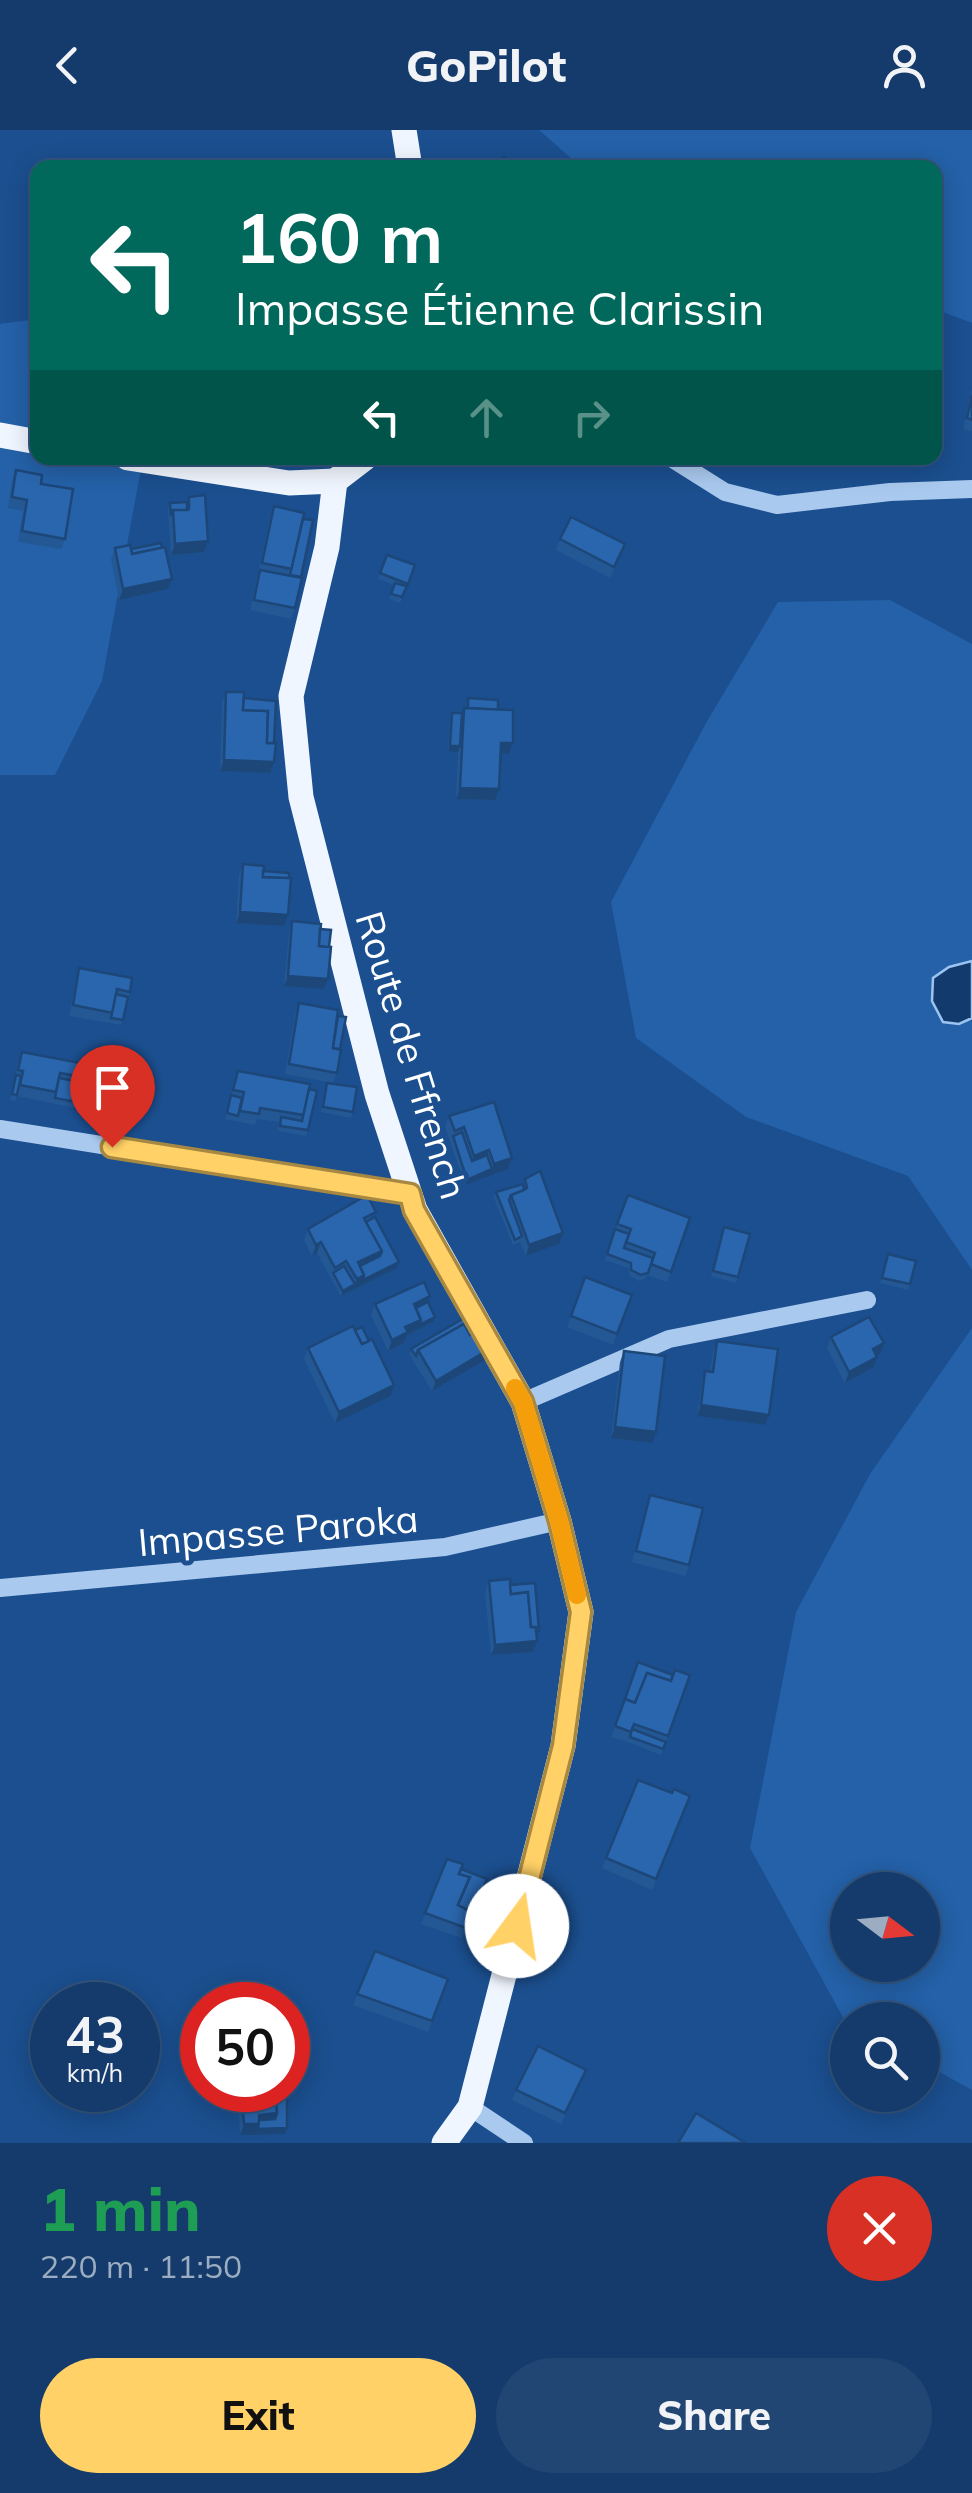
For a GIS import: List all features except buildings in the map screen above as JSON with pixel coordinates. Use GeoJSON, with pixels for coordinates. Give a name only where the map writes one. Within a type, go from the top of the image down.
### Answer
{"type":"FeatureCollection","features":[{"type":"Feature","properties":{"kind":"main road"},"geometry":{"type":"LineString","coordinates":[[404,130],[409,160]]}},
{"type":"Feature","properties":{"kind":"main road"},"geometry":{"type":"LineString","coordinates":[[0,435],[30,441]]}},
{"type":"Feature","properties":{"kind":"main road"},"geometry":{"type":"LineString","coordinates":[[173,465],[289,483],[335,482],[356,465]]}},
{"type":"Feature","properties":{"kind":"main road","name":"Route de Ffrench"},"geometry":{"type":"LineString","coordinates":[[335,482],[326,546],[291,696],[301,796],[378,1094],[414,1210],[523,1402],[559,1521],[581,1612],[563,1746],[470,2106],[444,2143]]}},
{"type":"Feature","properties":{"kind":"street"},"geometry":{"type":"LineString","coordinates":[[682,465],[726,492],[777,505],[890,492],[972,489]]}},
{"type":"Feature","properties":{"kind":"street"},"geometry":{"type":"LineString","coordinates":[[0,1129],[410,1194]]}},
{"type":"Feature","properties":{"kind":"street"},"geometry":{"type":"LineString","coordinates":[[523,1402],[669,1339],[867,1300]]}},
{"type":"Feature","properties":{"kind":"street","name":"Impasse Paroka"},"geometry":{"type":"LineString","coordinates":[[0,1588],[445,1547],[559,1521]]}},
{"type":"Feature","properties":{"kind":"street"},"geometry":{"type":"LineString","coordinates":[[470,2106],[524,2143]]}},
{"type":"Feature","properties":{"kind":"shaded area"},"geometry":{"type":"Polygon","coordinates":[[[539,130],[972,130],[972,323],[942,312],[942,160],[573,160],[539,130]]]}},
{"type":"Feature","properties":{"kind":"shaded area"},"geometry":{"type":"Polygon","coordinates":[[[30,320],[30,465],[142,465],[102,681],[55,775],[0,775],[0,324],[30,320]]]}},
{"type":"Feature","properties":{"kind":"shaded area"},"geometry":{"type":"Polygon","coordinates":[[[890,600],[972,644],[972,1270],[908,1176],[746,1117],[636,1038],[611,902],[706,723],[778,602],[890,600]]]}},
{"type":"Feature","properties":{"kind":"shaded area"},"geometry":{"type":"Polygon","coordinates":[[[972,961],[972,1018],[959,1024],[943,1022],[932,1001],[933,978],[949,967],[972,961]]]}},
{"type":"Feature","properties":{"kind":"shaded area"},"geometry":{"type":"Polygon","coordinates":[[[972,1328],[972,2090],[940,2072],[940,2002],[835,2002],[750,1848],[796,1612],[870,1474],[972,1328]]]}},
{"type":"Feature","properties":{"kind":"slow traffic"},"geometry":{"type":"LineString","coordinates":[[515,1388],[523,1402],[559,1521],[577,1595]]}},
{"type":"Feature","properties":{"kind":"route"},"geometry":{"type":"LineString","coordinates":[[112,1147],[410,1194],[414,1210],[523,1402],[559,1521],[581,1612],[563,1746],[517,1926]]}}]}
